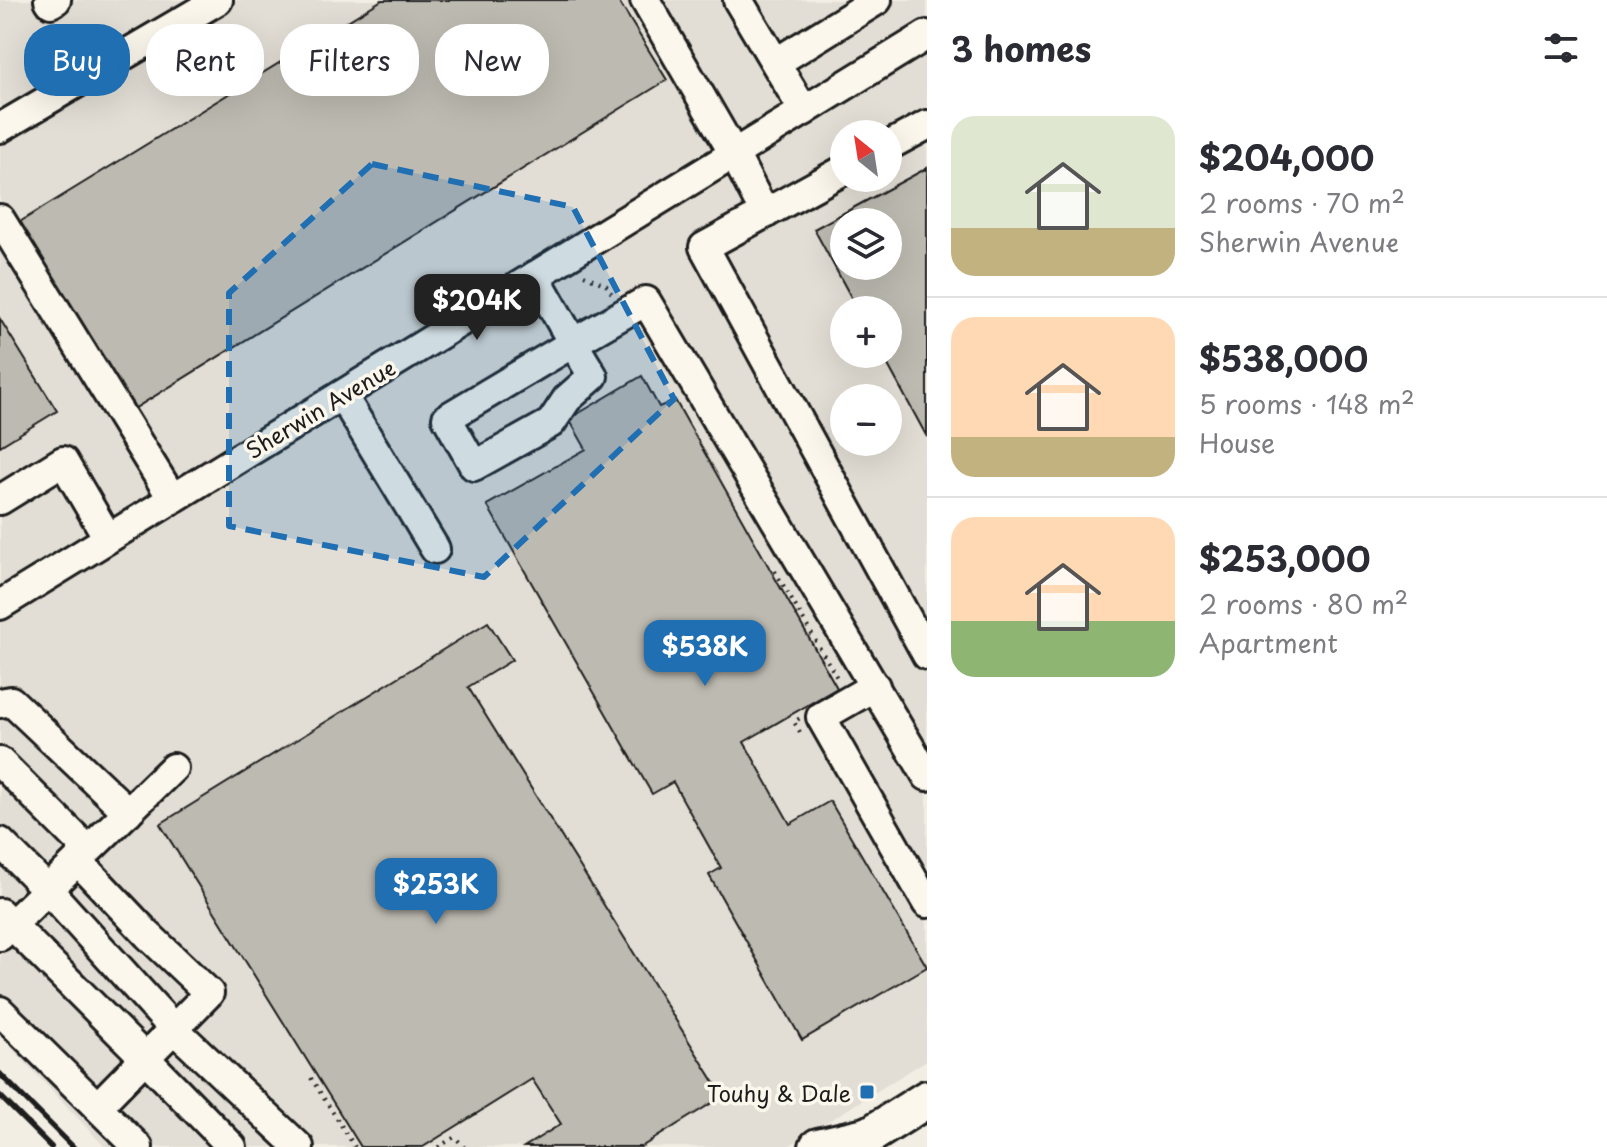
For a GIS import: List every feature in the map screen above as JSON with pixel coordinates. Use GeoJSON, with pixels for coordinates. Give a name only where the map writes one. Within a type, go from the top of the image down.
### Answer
{"type":"FeatureCollection","features":[{"type":"Feature","properties":{"kind":"main road"},"geometry":{"type":"LineString","coordinates":[[818,1147],[869,1143],[927,1099]]}},
{"type":"Feature","properties":{"kind":"street"},"geometry":{"type":"LineString","coordinates":[[49,0],[51,3],[56,0]]}},
{"type":"Feature","properties":{"kind":"street"},"geometry":{"type":"LineString","coordinates":[[0,128],[218,0]]}},
{"type":"Feature","properties":{"kind":"street"},"geometry":{"type":"LineString","coordinates":[[645,0],[765,214]]}},
{"type":"Feature","properties":{"kind":"street"},"geometry":{"type":"LineString","coordinates":[[738,0],[804,111]]}},
{"type":"Feature","properties":{"kind":"street"},"geometry":{"type":"LineString","coordinates":[[777,62],[877,0]]}},
{"type":"Feature","properties":{"kind":"street","name":"Sherwin Avenue"},"geometry":{"type":"LineString","coordinates":[[0,605],[927,35]]}},
{"type":"Feature","properties":{"kind":"street"},"geometry":{"type":"LineString","coordinates":[[902,138],[927,125]]}},
{"type":"Feature","properties":{"kind":"street"},"geometry":{"type":"LineString","coordinates":[[830,178],[704,247],[927,655]]}},
{"type":"Feature","properties":{"kind":"street"},"geometry":{"type":"LineString","coordinates":[[0,219],[172,498]]}},
{"type":"Feature","properties":{"kind":"street"},"geometry":{"type":"LineString","coordinates":[[535,276],[573,343],[593,376],[567,399],[551,423],[474,466],[447,418],[573,343],[646,301],[927,776]]}},
{"type":"Feature","properties":{"kind":"street"},"geometry":{"type":"LineString","coordinates":[[342,395],[435,549]]}},
{"type":"Feature","properties":{"kind":"street"},"geometry":{"type":"LineString","coordinates":[[0,500],[63,461],[108,538]]}},
{"type":"Feature","properties":{"kind":"street"},"geometry":{"type":"LineString","coordinates":[[875,686],[821,717],[927,903]]}},
{"type":"Feature","properties":{"kind":"street"},"geometry":{"type":"LineString","coordinates":[[0,703],[11,701],[128,812]]}},
{"type":"Feature","properties":{"kind":"street"},"geometry":{"type":"LineString","coordinates":[[0,762],[148,935],[209,993],[98,1106]]}},
{"type":"Feature","properties":{"kind":"street"},"geometry":{"type":"LineString","coordinates":[[173,768],[48,890],[4,925],[145,1058],[232,1147]]}},
{"type":"Feature","properties":{"kind":"street"},"geometry":{"type":"LineString","coordinates":[[0,842],[48,890],[174,1029],[299,1147]]}},
{"type":"Feature","properties":{"kind":"street"},"geometry":{"type":"LineString","coordinates":[[0,1011],[138,1147]]}},
{"type":"Feature","properties":{"kind":"path"},"geometry":{"type":"LineString","coordinates":[[574,270],[606,285],[615,300]]}},
{"type":"Feature","properties":{"kind":"path"},"geometry":{"type":"LineString","coordinates":[[769,560],[845,692]]}},
{"type":"Feature","properties":{"kind":"path"},"geometry":{"type":"LineString","coordinates":[[802,735],[794,722],[807,714]]}},
{"type":"Feature","properties":{"kind":"path"},"geometry":{"type":"LineString","coordinates":[[311,1078],[355,1147]]}},
{"type":"Feature","properties":{"kind":"path"},"geometry":{"type":"LineString","coordinates":[[438,1147],[455,1137],[464,1147]]}},
{"type":"Feature","properties":{"kind":"highlighted area"},"geometry":{"type":"Polygon","coordinates":[[[372,164],[573,207],[674,399],[484,577],[229,526],[229,293],[372,164]]]}},
{"type":"Feature","properties":{"kind":"shaded area"},"geometry":{"type":"Polygon","coordinates":[[[0,0],[927,0],[927,1060],[787,1147],[105,1147],[0,1036],[0,0]]]}},
{"type":"Feature","properties":{"kind":"building"},"geometry":{"type":"Polygon","coordinates":[[[382,0],[618,0],[667,80],[132,410],[18,223],[225,96],[264,96],[264,72],[280,62],[280,96],[419,96],[419,24],[343,24],[382,0]]]}},
{"type":"Feature","properties":{"kind":"building"},"geometry":{"type":"Polygon","coordinates":[[[927,168],[927,437],[902,391],[902,384],[898,384],[890,368],[902,368],[902,296],[850,296],[842,280],[902,280],[902,208],[853,208],[883,192],[902,192],[902,181],[927,168]]]}},
{"type":"Feature","properties":{"kind":"building"},"geometry":{"type":"Polygon","coordinates":[[[830,220],[830,258],[814,229],[830,220]]]}},
{"type":"Feature","properties":{"kind":"building"},"geometry":{"type":"Polygon","coordinates":[[[0,319],[57,411],[0,446],[0,319]]]}},
{"type":"Feature","properties":{"kind":"building"},"geometry":{"type":"Polygon","coordinates":[[[642,376],[659,407],[675,400],[837,688],[744,742],[790,824],[830,801],[927,967],[802,1040],[709,875],[721,868],[673,782],[652,794],[487,505],[586,449],[569,419],[642,376]]]}},
{"type":"Feature","properties":{"kind":"building"},"geometry":{"type":"Polygon","coordinates":[[[488,622],[512,660],[468,687],[723,1096],[641,1147],[524,1147],[561,1124],[532,1079],[423,1147],[361,1147],[160,824],[488,622]]]}},
{"type":"Feature","properties":{"kind":"railway"},"geometry":{"type":"LineString","coordinates":[[0,1074],[73,1147]]}},
{"type":"Feature","properties":{"kind":"railway"},"geometry":{"type":"LineString","coordinates":[[0,1096],[51,1147]]}},
{"type":"Feature","properties":{"kind":"place","name":"Touhy & Dale"},"geometry":{"type":"Point","coordinates":[867,1092]}}]}
